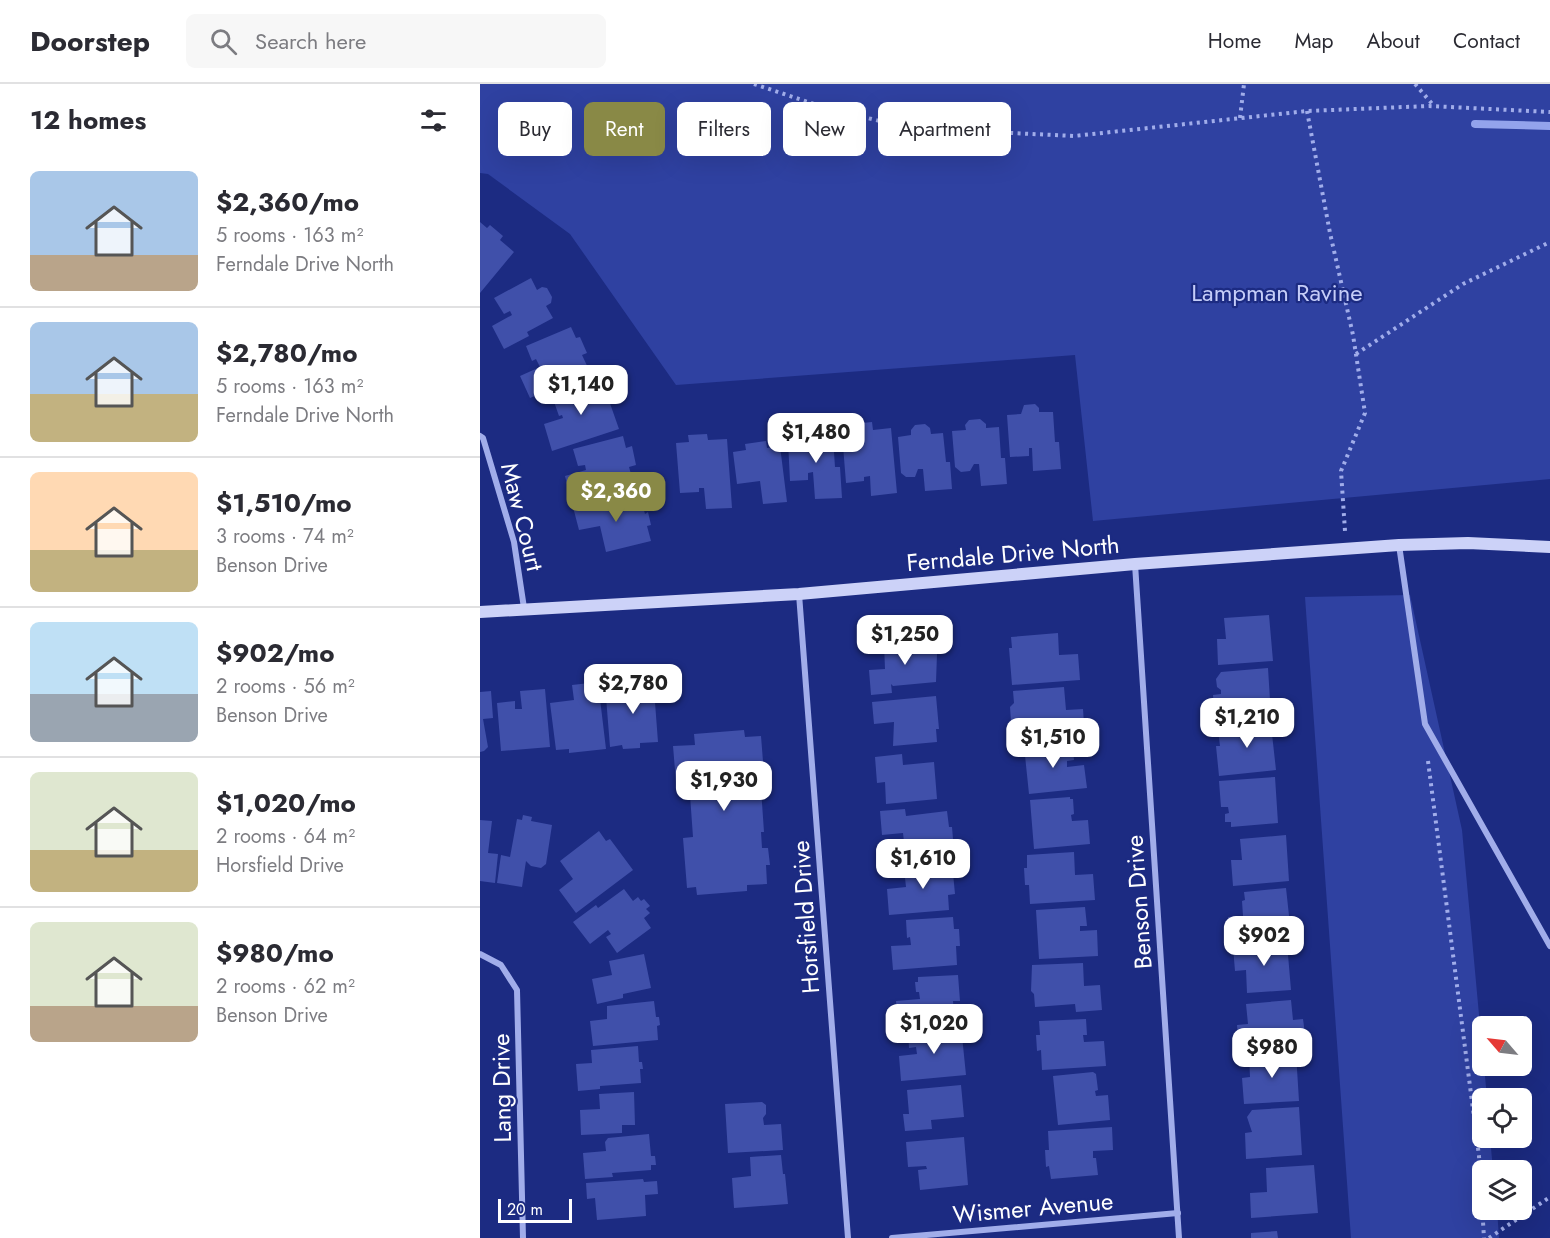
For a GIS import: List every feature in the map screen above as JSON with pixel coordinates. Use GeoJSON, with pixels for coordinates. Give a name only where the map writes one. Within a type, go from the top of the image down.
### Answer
{"type":"FeatureCollection","features":[{"type":"Feature","properties":{"kind":"main road","name":"Ferndale Drive North"},"geometry":{"type":"LineString","coordinates":[[480,612],[799,594],[1135,564],[1400,545],[1468,543],[1550,547]]}},
{"type":"Feature","properties":{"kind":"street","name":"Maw Court"},"geometry":{"type":"LineString","coordinates":[[480,436],[483,438],[514,542],[524,608]]}},
{"type":"Feature","properties":{"kind":"street"},"geometry":{"type":"LineString","coordinates":[[1400,545],[1425,724],[1550,946]]}},
{"type":"Feature","properties":{"kind":"street","name":"Benson Drive"},"geometry":{"type":"LineString","coordinates":[[1135,564],[1179,1238]]}},
{"type":"Feature","properties":{"kind":"street","name":"Horsfield Drive"},"geometry":{"type":"LineString","coordinates":[[799,594],[848,1238]]}},
{"type":"Feature","properties":{"kind":"street","name":"Lang Drive"},"geometry":{"type":"LineString","coordinates":[[480,954],[501,965],[517,990],[523,1238]]}},
{"type":"Feature","properties":{"kind":"street","name":"Wismer Avenue"},"geometry":{"type":"LineString","coordinates":[[892,1238],[1178,1214]]}},
{"type":"Feature","properties":{"kind":"path"},"geometry":{"type":"LineString","coordinates":[[754,84],[824,107],[908,128],[1074,136],[1307,111],[1434,106],[1550,112]]}},
{"type":"Feature","properties":{"kind":"path"},"geometry":{"type":"LineString","coordinates":[[1240,118],[1244,84]]}},
{"type":"Feature","properties":{"kind":"path"},"geometry":{"type":"LineString","coordinates":[[1415,84],[1434,106]]}},
{"type":"Feature","properties":{"kind":"path"},"geometry":{"type":"LineString","coordinates":[[1307,111],[1356,354],[1365,413],[1341,471],[1347,550]]}},
{"type":"Feature","properties":{"kind":"path"},"geometry":{"type":"LineString","coordinates":[[1356,354],[1463,284],[1550,242]]}},
{"type":"Feature","properties":{"kind":"path"},"geometry":{"type":"LineString","coordinates":[[1427,754],[1479,1156],[1484,1238]]}},
{"type":"Feature","properties":{"kind":"path"},"geometry":{"type":"LineString","coordinates":[[1489,1238],[1550,1197]]}},
{"type":"Feature","properties":{"kind":"green space","name":"Lampman Ravine"},"geometry":{"type":"Polygon","coordinates":[[[480,84],[1550,84],[1550,479],[1093,521],[1075,355],[676,385],[570,234],[488,174],[480,173],[480,84]]]}},
{"type":"Feature","properties":{"kind":"green space"},"geometry":{"type":"Polygon","coordinates":[[[1410,595],[1462,830],[1479,1016],[1472,1016],[1472,1076],[1485,1076],[1486,1088],[1472,1088],[1472,1148],[1491,1148],[1492,1160],[1472,1160],[1472,1220],[1498,1220],[1499,1238],[1351,1238],[1305,597],[1410,595]]]}},
{"type":"Feature","properties":{"kind":"building"},"geometry":{"type":"Polygon","coordinates":[[[480,222],[487,228],[490,225],[503,236],[500,240],[514,252],[480,293],[480,222]]]}},
{"type":"Feature","properties":{"kind":"building"},"geometry":{"type":"Polygon","coordinates":[[[531,278],[537,290],[542,287],[547,288],[552,297],[551,303],[546,306],[553,318],[527,332],[529,336],[504,349],[492,326],[512,315],[510,311],[504,314],[494,298],[531,278]]]}},
{"type":"Feature","properties":{"kind":"building"},"geometry":{"type":"Polygon","coordinates":[[[571,327],[576,338],[580,337],[587,353],[582,355],[590,372],[530,398],[520,376],[540,367],[536,359],[532,361],[526,346],[571,327]]]}},
{"type":"Feature","properties":{"kind":"building"},"geometry":{"type":"Polygon","coordinates":[[[599,381],[603,393],[606,392],[619,429],[552,451],[544,424],[563,418],[562,415],[559,416],[552,396],[599,381]]]}},
{"type":"Feature","properties":{"kind":"building"},"geometry":{"type":"Polygon","coordinates":[[[1035,404],[1039,412],[1053,412],[1055,442],[1059,442],[1061,469],[1033,471],[1032,448],[1029,448],[1029,456],[1010,457],[1007,415],[1021,414],[1024,405],[1035,404]]]}},
{"type":"Feature","properties":{"kind":"building"},"geometry":{"type":"Polygon","coordinates":[[[980,419],[986,424],[986,428],[999,427],[1001,458],[1005,458],[1007,484],[981,486],[979,464],[974,464],[970,471],[961,472],[955,467],[952,431],[966,430],[965,425],[969,420],[980,419]]]}},
{"type":"Feature","properties":{"kind":"building"},"geometry":{"type":"Polygon","coordinates":[[[872,422],[873,430],[891,428],[897,493],[871,496],[870,476],[864,477],[864,481],[846,483],[842,433],[854,432],[853,424],[872,422]]]}},
{"type":"Feature","properties":{"kind":"building"},"geometry":{"type":"Polygon","coordinates":[[[925,424],[930,428],[931,434],[943,433],[946,462],[950,462],[952,489],[925,491],[923,469],[918,469],[915,477],[906,477],[901,473],[898,437],[911,435],[911,430],[915,425],[925,424]]]}},
{"type":"Feature","properties":{"kind":"building"},"geometry":{"type":"Polygon","coordinates":[[[815,429],[820,434],[820,438],[833,438],[835,467],[840,467],[842,498],[815,499],[813,472],[808,473],[808,480],[790,481],[788,441],[800,440],[800,434],[804,430],[815,429]]]}},
{"type":"Feature","properties":{"kind":"building"},"geometry":{"type":"Polygon","coordinates":[[[707,434],[708,440],[727,439],[732,508],[706,509],[704,488],[699,488],[699,492],[680,493],[676,443],[689,442],[688,435],[707,434]]]}},
{"type":"Feature","properties":{"kind":"building"},"geometry":{"type":"Polygon","coordinates":[[[623,436],[626,448],[632,446],[636,465],[629,467],[634,485],[571,501],[565,476],[586,470],[585,465],[578,466],[573,449],[623,436]]]}},
{"type":"Feature","properties":{"kind":"building"},"geometry":{"type":"Polygon","coordinates":[[[766,441],[767,448],[780,446],[787,502],[763,504],[760,481],[737,484],[733,452],[746,450],[745,444],[766,441]]]}},
{"type":"Feature","properties":{"kind":"building"},"geometry":{"type":"Polygon","coordinates":[[[641,499],[645,514],[648,512],[651,525],[647,526],[651,541],[606,552],[600,526],[579,530],[573,507],[600,501],[602,508],[641,499]]]}},
{"type":"Feature","properties":{"kind":"building"},"geometry":{"type":"Polygon","coordinates":[[[1269,615],[1273,661],[1218,665],[1217,639],[1226,639],[1224,618],[1269,615]]]}},
{"type":"Feature","properties":{"kind":"building"},"geometry":{"type":"Polygon","coordinates":[[[1058,633],[1059,655],[1078,654],[1080,680],[1012,685],[1009,648],[1012,648],[1011,637],[1058,633]]]}},
{"type":"Feature","properties":{"kind":"building"},"geometry":{"type":"Polygon","coordinates":[[[932,639],[933,651],[937,654],[936,682],[893,686],[891,684],[892,693],[871,695],[869,670],[885,669],[884,644],[932,639]]]}},
{"type":"Feature","properties":{"kind":"building"},"geometry":{"type":"Polygon","coordinates":[[[1268,668],[1271,716],[1215,720],[1213,695],[1221,694],[1216,679],[1221,672],[1268,668]]]}},
{"type":"Feature","properties":{"kind":"building"},"geometry":{"type":"Polygon","coordinates":[[[653,676],[658,742],[640,743],[640,748],[623,749],[622,745],[610,747],[606,697],[624,695],[625,700],[630,699],[628,678],[653,676]]]}},
{"type":"Feature","properties":{"kind":"building"},"geometry":{"type":"Polygon","coordinates":[[[598,682],[606,749],[569,753],[569,749],[556,750],[550,703],[574,700],[572,685],[598,682]]]}},
{"type":"Feature","properties":{"kind":"building"},"geometry":{"type":"Polygon","coordinates":[[[1064,687],[1066,710],[1083,709],[1085,738],[1053,740],[1053,733],[1012,736],[1010,707],[1014,703],[1013,691],[1064,687]]]}},
{"type":"Feature","properties":{"kind":"building"},"geometry":{"type":"Polygon","coordinates":[[[545,689],[550,747],[501,751],[497,703],[515,701],[515,709],[522,709],[520,691],[545,689]]]}},
{"type":"Feature","properties":{"kind":"building"},"geometry":{"type":"Polygon","coordinates":[[[491,691],[493,718],[483,719],[488,747],[480,752],[480,692],[491,691]]]}},
{"type":"Feature","properties":{"kind":"building"},"geometry":{"type":"Polygon","coordinates":[[[936,696],[939,729],[936,729],[937,742],[893,746],[894,722],[874,724],[872,702],[936,696]]]}},
{"type":"Feature","properties":{"kind":"building"},"geometry":{"type":"Polygon","coordinates":[[[1283,722],[1284,733],[1272,734],[1276,770],[1219,776],[1216,746],[1220,746],[1218,730],[1283,722]]]}},
{"type":"Feature","properties":{"kind":"building"},"geometry":{"type":"Polygon","coordinates":[[[744,730],[745,737],[761,736],[764,774],[760,774],[764,832],[761,832],[762,848],[768,848],[770,865],[766,865],[767,884],[747,885],[747,891],[697,895],[696,887],[687,888],[683,838],[693,837],[689,781],[676,782],[673,746],[695,745],[694,734],[744,730]]]}},
{"type":"Feature","properties":{"kind":"building"},"geometry":{"type":"Polygon","coordinates":[[[1072,742],[1074,760],[1067,761],[1067,767],[1084,765],[1087,788],[1029,794],[1024,746],[1072,742]]]}},
{"type":"Feature","properties":{"kind":"building"},"geometry":{"type":"Polygon","coordinates":[[[902,754],[903,765],[934,762],[937,799],[886,804],[885,782],[877,783],[875,757],[902,754]]]}},
{"type":"Feature","properties":{"kind":"building"},"geometry":{"type":"Polygon","coordinates":[[[1275,777],[1278,823],[1231,827],[1231,822],[1225,822],[1225,814],[1229,813],[1228,807],[1221,807],[1219,781],[1275,777]]]}},
{"type":"Feature","properties":{"kind":"building"},"geometry":{"type":"Polygon","coordinates":[[[1070,797],[1073,799],[1072,821],[1088,820],[1090,844],[1034,849],[1030,800],[1070,797]]]}},
{"type":"Feature","properties":{"kind":"building"},"geometry":{"type":"Polygon","coordinates":[[[905,809],[906,816],[947,811],[949,827],[952,827],[953,839],[949,840],[951,855],[906,860],[903,833],[882,835],[880,811],[905,809]]]}},
{"type":"Feature","properties":{"kind":"building"},"geometry":{"type":"Polygon","coordinates":[[[523,815],[532,817],[531,821],[552,825],[546,864],[541,868],[531,866],[526,861],[522,887],[497,883],[501,855],[510,857],[517,819],[522,820],[523,815]]]}},
{"type":"Feature","properties":{"kind":"building"},"geometry":{"type":"Polygon","coordinates":[[[480,820],[492,821],[488,853],[498,854],[495,883],[480,881],[480,820]]]}},
{"type":"Feature","properties":{"kind":"building"},"geometry":{"type":"Polygon","coordinates":[[[599,831],[606,841],[610,839],[633,870],[576,913],[559,890],[573,879],[560,861],[599,831]]]}},
{"type":"Feature","properties":{"kind":"building"},"geometry":{"type":"Polygon","coordinates":[[[1286,835],[1289,881],[1233,886],[1231,860],[1242,860],[1240,839],[1286,835]]]}},
{"type":"Feature","properties":{"kind":"building"},"geometry":{"type":"Polygon","coordinates":[[[1074,852],[1075,875],[1093,874],[1095,900],[1030,904],[1029,885],[1025,885],[1024,868],[1027,868],[1027,855],[1074,852]]]}},
{"type":"Feature","properties":{"kind":"building"},"geometry":{"type":"Polygon","coordinates":[[[945,861],[946,874],[953,873],[955,894],[948,895],[949,910],[889,915],[887,889],[906,887],[905,878],[909,877],[908,865],[945,861]]]}},
{"type":"Feature","properties":{"kind":"building"},"geometry":{"type":"Polygon","coordinates":[[[1286,888],[1291,934],[1259,937],[1259,942],[1231,944],[1228,917],[1243,916],[1244,892],[1286,888]]]}},
{"type":"Feature","properties":{"kind":"building"},"geometry":{"type":"Polygon","coordinates":[[[624,889],[633,901],[638,897],[641,901],[644,899],[650,906],[646,909],[650,913],[644,918],[651,928],[617,953],[606,937],[611,934],[608,930],[590,944],[573,922],[596,905],[598,908],[624,889]]]}},
{"type":"Feature","properties":{"kind":"building"},"geometry":{"type":"Polygon","coordinates":[[[1085,907],[1087,926],[1080,926],[1080,931],[1097,930],[1098,956],[1039,959],[1036,910],[1085,907]]]}},
{"type":"Feature","properties":{"kind":"building"},"geometry":{"type":"Polygon","coordinates":[[[953,917],[954,929],[959,929],[960,946],[956,946],[957,965],[893,970],[891,946],[911,945],[910,937],[907,938],[906,920],[953,917]]]}},
{"type":"Feature","properties":{"kind":"building"},"geometry":{"type":"Polygon","coordinates":[[[1287,943],[1291,990],[1247,993],[1246,970],[1235,971],[1233,947],[1287,943]]]}},
{"type":"Feature","properties":{"kind":"building"},"geometry":{"type":"Polygon","coordinates":[[[644,954],[651,988],[623,994],[623,998],[597,1004],[592,979],[612,975],[609,961],[644,954]]]}},
{"type":"Feature","properties":{"kind":"building"},"geometry":{"type":"Polygon","coordinates":[[[1083,963],[1084,986],[1100,985],[1102,1010],[1076,1012],[1075,1004],[1035,1007],[1034,994],[1031,991],[1032,965],[1083,963]]]}},
{"type":"Feature","properties":{"kind":"building"},"geometry":{"type":"Polygon","coordinates":[[[958,975],[960,1001],[953,1001],[954,1014],[925,1017],[925,1023],[898,1025],[896,1001],[920,999],[919,992],[916,992],[915,982],[918,982],[918,977],[958,975]]]}},
{"type":"Feature","properties":{"kind":"building"},"geometry":{"type":"Polygon","coordinates":[[[1291,1000],[1293,1020],[1303,1019],[1305,1034],[1295,1035],[1296,1045],[1239,1050],[1237,1025],[1248,1024],[1246,1004],[1291,1000]]]}},
{"type":"Feature","properties":{"kind":"building"},"geometry":{"type":"Polygon","coordinates":[[[654,1001],[656,1017],[659,1017],[660,1025],[657,1026],[658,1040],[593,1046],[590,1021],[607,1019],[607,1006],[654,1001]]]}},
{"type":"Feature","properties":{"kind":"building"},"geometry":{"type":"Polygon","coordinates":[[[1086,1019],[1087,1035],[1083,1035],[1084,1042],[1104,1041],[1106,1066],[1042,1070],[1041,1050],[1037,1051],[1036,1035],[1040,1035],[1039,1021],[1086,1019]]]}},
{"type":"Feature","properties":{"kind":"building"},"geometry":{"type":"Polygon","coordinates":[[[961,1026],[966,1075],[901,1081],[899,1056],[917,1054],[916,1047],[909,1048],[908,1031],[961,1026]]]}},
{"type":"Feature","properties":{"kind":"building"},"geometry":{"type":"Polygon","coordinates":[[[638,1046],[639,1062],[642,1062],[643,1069],[640,1069],[641,1083],[600,1086],[600,1089],[578,1091],[576,1064],[592,1063],[591,1050],[638,1046]]]}},
{"type":"Feature","properties":{"kind":"building"},"geometry":{"type":"Polygon","coordinates":[[[1296,1053],[1299,1101],[1244,1104],[1242,1078],[1250,1077],[1249,1056],[1296,1053]]]}},
{"type":"Feature","properties":{"kind":"building"},"geometry":{"type":"Polygon","coordinates":[[[1093,1072],[1096,1074],[1098,1090],[1095,1091],[1096,1096],[1108,1095],[1110,1120],[1058,1125],[1053,1076],[1093,1072]]]}},
{"type":"Feature","properties":{"kind":"building"},"geometry":{"type":"Polygon","coordinates":[[[961,1085],[964,1117],[931,1120],[932,1129],[905,1131],[903,1114],[909,1114],[907,1090],[961,1085]]]}},
{"type":"Feature","properties":{"kind":"building"},"geometry":{"type":"Polygon","coordinates":[[[634,1092],[635,1125],[622,1125],[622,1133],[581,1135],[580,1110],[600,1109],[599,1094],[634,1092]]]}},
{"type":"Feature","properties":{"kind":"building"},"geometry":{"type":"Polygon","coordinates":[[[762,1102],[766,1105],[764,1125],[781,1124],[783,1150],[728,1153],[725,1104],[762,1102]]]}},
{"type":"Feature","properties":{"kind":"building"},"geometry":{"type":"Polygon","coordinates":[[[1299,1107],[1302,1155],[1246,1159],[1245,1133],[1252,1132],[1247,1117],[1252,1110],[1299,1107]]]}},
{"type":"Feature","properties":{"kind":"building"},"geometry":{"type":"Polygon","coordinates":[[[1112,1127],[1113,1150],[1093,1151],[1098,1175],[1051,1179],[1049,1166],[1046,1167],[1045,1150],[1049,1150],[1048,1131],[1112,1127]]]}},
{"type":"Feature","properties":{"kind":"building"},"geometry":{"type":"Polygon","coordinates":[[[649,1134],[651,1156],[655,1156],[656,1165],[651,1165],[651,1170],[612,1173],[613,1177],[585,1179],[583,1153],[606,1151],[605,1142],[608,1138],[649,1134]]]}},
{"type":"Feature","properties":{"kind":"building"},"geometry":{"type":"Polygon","coordinates":[[[964,1137],[968,1185],[920,1190],[918,1170],[927,1169],[926,1166],[908,1167],[906,1142],[964,1137]]]}},
{"type":"Feature","properties":{"kind":"building"},"geometry":{"type":"Polygon","coordinates":[[[781,1155],[788,1204],[734,1208],[732,1178],[751,1176],[750,1157],[781,1155]]]}},
{"type":"Feature","properties":{"kind":"building"},"geometry":{"type":"Polygon","coordinates":[[[1314,1165],[1318,1213],[1251,1218],[1250,1193],[1267,1192],[1266,1168],[1314,1165]]]}},
{"type":"Feature","properties":{"kind":"building"},"geometry":{"type":"Polygon","coordinates":[[[643,1179],[644,1182],[657,1181],[658,1194],[645,1195],[646,1216],[597,1220],[595,1198],[587,1199],[586,1183],[643,1179]]]}},
{"type":"Feature","properties":{"kind":"building"},"geometry":{"type":"Polygon","coordinates":[[[1277,1231],[1278,1238],[1251,1238],[1251,1233],[1277,1231]]]}},
{"type":"Feature","properties":{"kind":"waterway"},"geometry":{"type":"LineString","coordinates":[[1475,124],[1550,126]]}}]}
